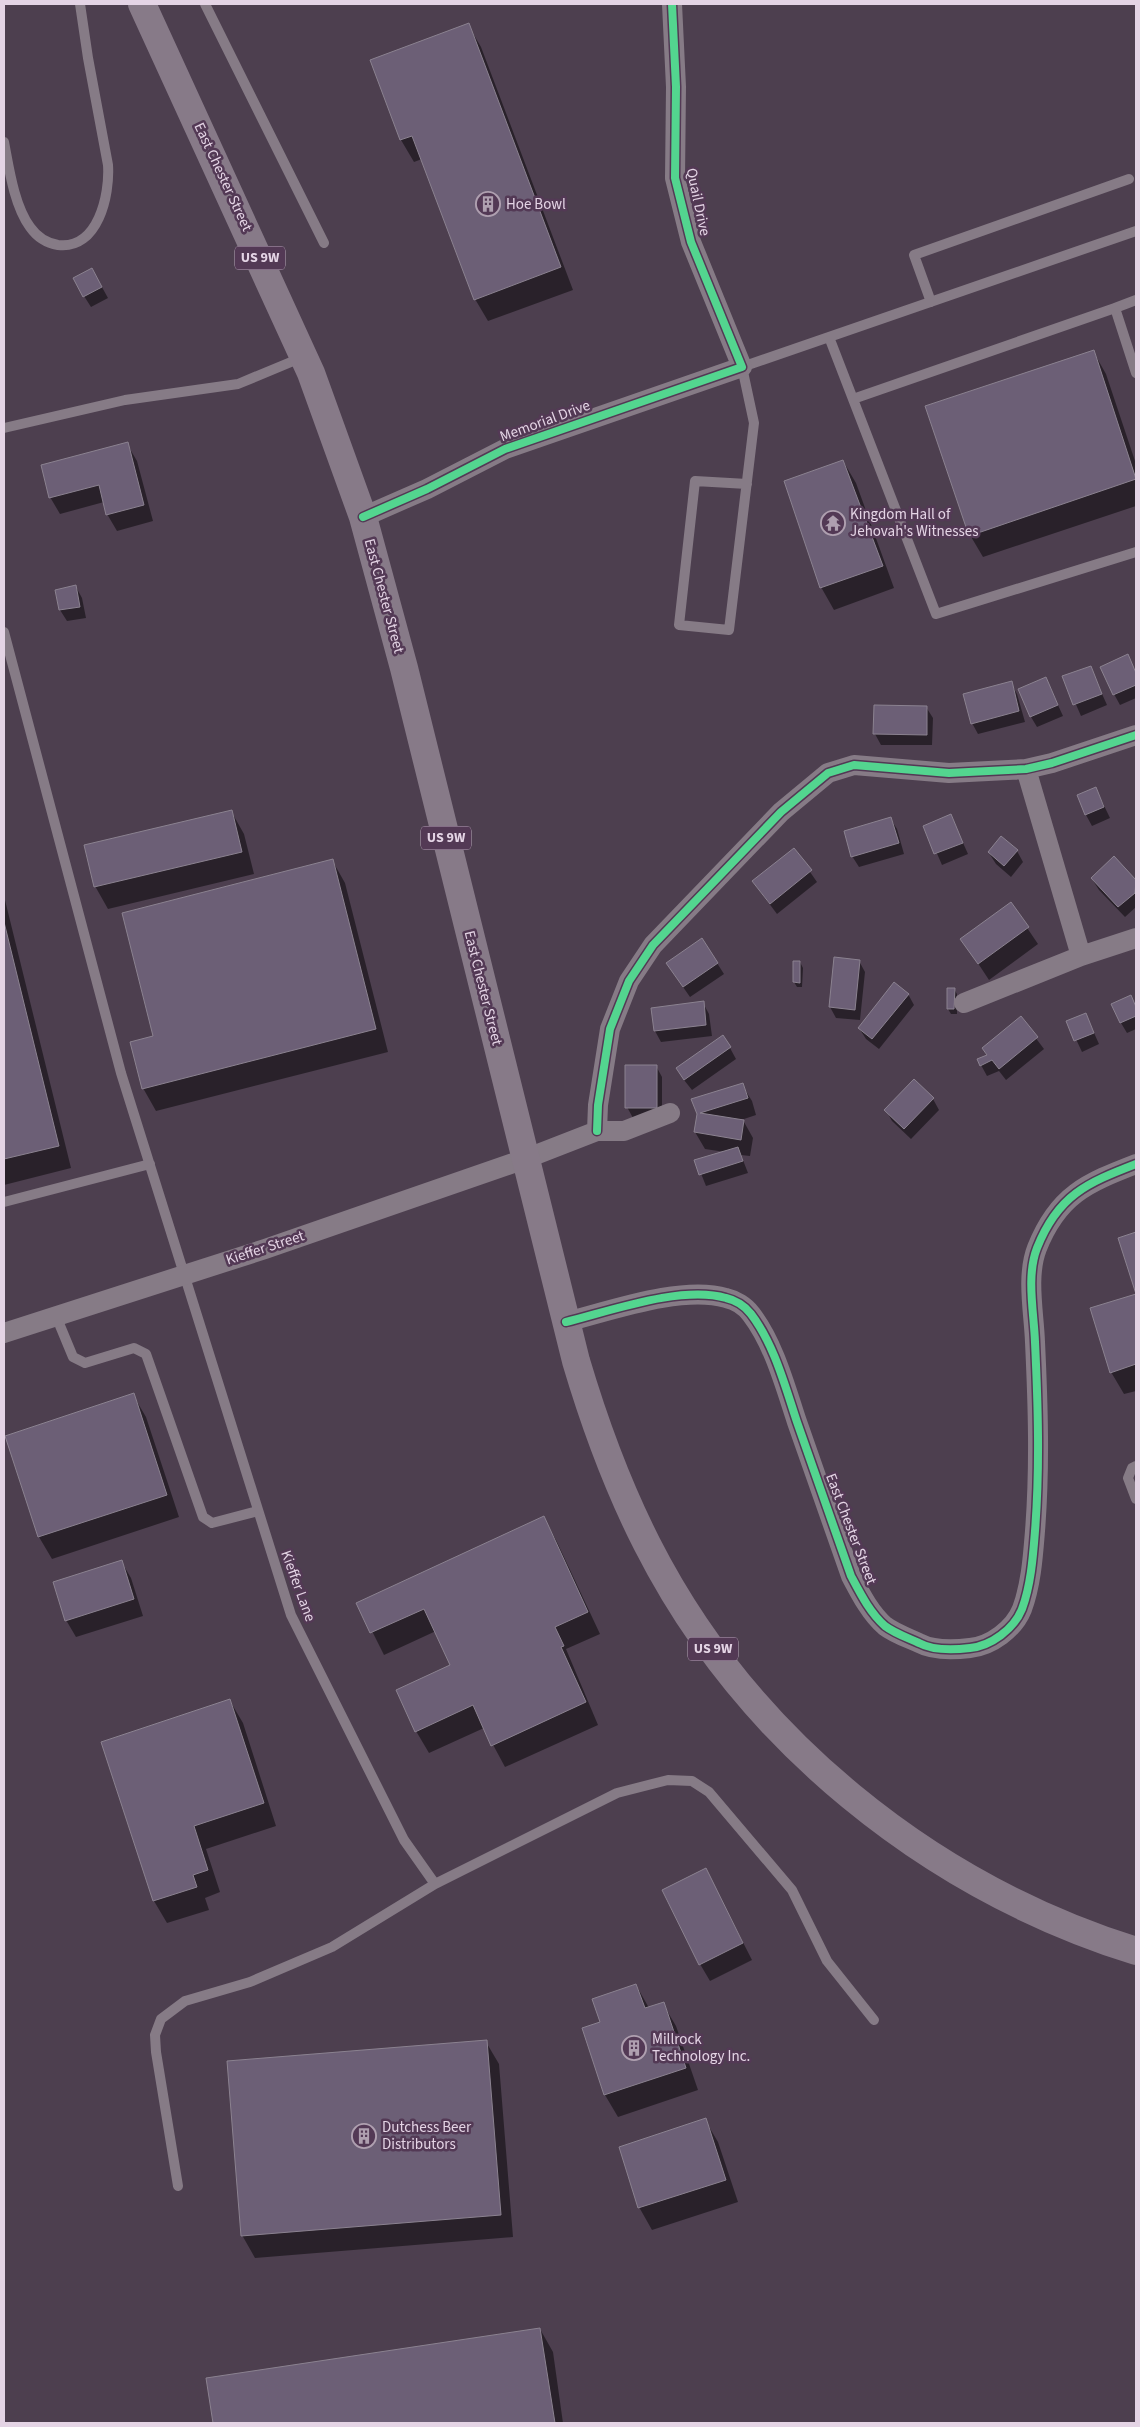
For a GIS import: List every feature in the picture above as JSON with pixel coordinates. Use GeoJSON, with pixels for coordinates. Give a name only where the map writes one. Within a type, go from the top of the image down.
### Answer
{"type":"FeatureCollection","features":[{"type":"Feature","properties":{"kind":"main road","name":"East Chester Street"},"geometry":{"type":"LineString","coordinates":[[142,4],[304,357],[363,517],[404,668],[525,1159]]}},
{"type":"Feature","properties":{"kind":"main road","name":"US 9W"},"geometry":{"type":"LineString","coordinates":[[525,1159],[566,1322],[600,1438],[648,1546],[668,1582],[718,1656],[764,1712],[812,1761],[845,1791],[884,1822],[930,1854],[998,1895],[1038,1914],[1136,1951]]}},
{"type":"Feature","properties":{"kind":"street","name":"Quail Drive"},"geometry":{"type":"LineString","coordinates":[[672,4],[676,88],[676,178],[691,242],[742,367]]}},
{"type":"Feature","properties":{"kind":"street","name":"Memorial Drive"},"geometry":{"type":"LineString","coordinates":[[363,517],[427,489],[505,449],[742,367]]}},
{"type":"Feature","properties":{"kind":"street"},"geometry":{"type":"LineString","coordinates":[[670,1113],[624,1131],[597,1131],[598,1105],[610,1029],[629,981],[653,945],[781,812],[828,773],[841,767],[854,765],[949,773],[1026,769],[1052,763],[1136,735]]}},
{"type":"Feature","properties":{"kind":"street"},"geometry":{"type":"LineString","coordinates":[[1026,769],[1081,956]]}},
{"type":"Feature","properties":{"kind":"street"},"geometry":{"type":"LineString","coordinates":[[964,1003],[1081,956],[1136,938]]}},
{"type":"Feature","properties":{"kind":"street","name":"Kieffer Street"},"geometry":{"type":"LineString","coordinates":[[4,1332],[185,1274],[525,1159],[597,1131]]}},
{"type":"Feature","properties":{"kind":"street","name":"East Chester Street"},"geometry":{"type":"LineString","coordinates":[[566,1322],[644,1301],[701,1294],[725,1297],[738,1302],[750,1312],[764,1335],[788,1395],[851,1576],[862,1598],[885,1626],[923,1645],[952,1651],[977,1647],[1001,1636],[1016,1620],[1022,1609],[1032,1563],[1039,1484],[1039,1429],[1032,1280],[1036,1250],[1051,1219],[1070,1196],[1101,1178],[1136,1164]]}},
{"type":"Feature","properties":{"kind":"lane"},"geometry":{"type":"LineString","coordinates":[[4,142],[15,193],[29,226],[41,240],[50,244],[62,245],[77,243],[88,236],[106,201],[109,183],[108,165],[80,4]]}},
{"type":"Feature","properties":{"kind":"lane"},"geometry":{"type":"LineString","coordinates":[[206,4],[324,243]]}},
{"type":"Feature","properties":{"kind":"lane"},"geometry":{"type":"LineString","coordinates":[[931,302],[914,255],[1129,179]]}},
{"type":"Feature","properties":{"kind":"lane"},"geometry":{"type":"LineString","coordinates":[[747,484],[695,481],[680,625],[729,630],[747,484],[754,423],[742,367],[1136,231]]}},
{"type":"Feature","properties":{"kind":"lane"},"geometry":{"type":"LineString","coordinates":[[853,400],[1136,300]]}},
{"type":"Feature","properties":{"kind":"lane"},"geometry":{"type":"LineString","coordinates":[[1115,308],[1136,373]]}},
{"type":"Feature","properties":{"kind":"lane"},"geometry":{"type":"LineString","coordinates":[[829,337],[936,614],[1136,552]]}},
{"type":"Feature","properties":{"kind":"lane"},"geometry":{"type":"LineString","coordinates":[[4,428],[125,400],[238,384],[304,357]]}},
{"type":"Feature","properties":{"kind":"lane","name":"Kieffer Lane"},"geometry":{"type":"LineString","coordinates":[[4,632],[121,1074],[291,1616],[304,1646],[404,1840],[435,1884]]}},
{"type":"Feature","properties":{"kind":"lane"},"geometry":{"type":"LineString","coordinates":[[4,1202],[150,1164]]}},
{"type":"Feature","properties":{"kind":"lane"},"geometry":{"type":"LineString","coordinates":[[56,1316],[74,1358],[85,1362],[134,1348],[146,1354],[203,1517],[212,1523],[258,1511]]}},
{"type":"Feature","properties":{"kind":"lane"},"geometry":{"type":"LineString","coordinates":[[1136,1466],[1132,1468],[1128,1478],[1136,1499]]}},
{"type":"Feature","properties":{"kind":"lane"},"geometry":{"type":"LineString","coordinates":[[178,2186],[154,2034],[162,2018],[185,2002],[250,1982],[332,1947],[435,1884],[617,1793],[668,1780],[692,1781],[709,1792],[792,1890],[827,1961],[874,2020]]}},
{"type":"Feature","properties":{"kind":"building","name":"Hoe Bowl"},"geometry":{"type":"Polygon","coordinates":[[[469,23],[561,267],[474,300],[412,136],[400,140],[370,60],[469,23]]]}},
{"type":"Feature","properties":{"kind":"building"},"geometry":{"type":"Polygon","coordinates":[[[92,268],[102,287],[83,297],[73,278],[92,268]]]}},
{"type":"Feature","properties":{"kind":"building"},"geometry":{"type":"Polygon","coordinates":[[[1094,350],[1136,479],[969,536],[925,406],[1094,350]]]}},
{"type":"Feature","properties":{"kind":"building"},"geometry":{"type":"Polygon","coordinates":[[[128,442],[144,505],[106,515],[99,485],[49,498],[41,465],[128,442]]]}},
{"type":"Feature","properties":{"kind":"building","name":"Kingdom Hall of Jehovah's Witnesses"},"geometry":{"type":"Polygon","coordinates":[[[843,460],[883,566],[820,588],[784,481],[843,460]]]}},
{"type":"Feature","properties":{"kind":"building"},"geometry":{"type":"Polygon","coordinates":[[[76,585],[80,607],[59,610],[55,590],[76,585]]]}},
{"type":"Feature","properties":{"kind":"building"},"geometry":{"type":"Polygon","coordinates":[[[1128,654],[1136,673],[1136,685],[1113,695],[1100,667],[1128,654]]]}},
{"type":"Feature","properties":{"kind":"building"},"geometry":{"type":"Polygon","coordinates":[[[1091,666],[1102,694],[1073,705],[1062,676],[1091,666]]]}},
{"type":"Feature","properties":{"kind":"building"},"geometry":{"type":"Polygon","coordinates":[[[1046,677],[1058,705],[1030,717],[1018,689],[1046,677]]]}},
{"type":"Feature","properties":{"kind":"building"},"geometry":{"type":"Polygon","coordinates":[[[1012,681],[1019,711],[971,724],[963,694],[1012,681]]]}},
{"type":"Feature","properties":{"kind":"building"},"geometry":{"type":"Polygon","coordinates":[[[874,705],[927,706],[927,735],[873,734],[874,705]]]}},
{"type":"Feature","properties":{"kind":"building"},"geometry":{"type":"Polygon","coordinates":[[[1096,787],[1104,807],[1085,815],[1077,795],[1096,787]]]}},
{"type":"Feature","properties":{"kind":"building"},"geometry":{"type":"Polygon","coordinates":[[[232,810],[242,852],[94,887],[84,845],[232,810]]]}},
{"type":"Feature","properties":{"kind":"building"},"geometry":{"type":"Polygon","coordinates":[[[951,814],[963,843],[934,854],[923,826],[951,814]]]}},
{"type":"Feature","properties":{"kind":"building"},"geometry":{"type":"Polygon","coordinates":[[[891,817],[899,843],[851,857],[844,831],[891,817]]]}},
{"type":"Feature","properties":{"kind":"building"},"geometry":{"type":"Polygon","coordinates":[[[1001,836],[1018,850],[1004,866],[988,852],[1001,836]]]}},
{"type":"Feature","properties":{"kind":"building"},"geometry":{"type":"Polygon","coordinates":[[[794,848],[812,870],[770,904],[752,881],[794,848]]]}},
{"type":"Feature","properties":{"kind":"building"},"geometry":{"type":"Polygon","coordinates":[[[1114,856],[1136,880],[1135,893],[1118,907],[1091,878],[1114,856]]]}},
{"type":"Feature","properties":{"kind":"building"},"geometry":{"type":"Polygon","coordinates":[[[333,859],[376,1029],[142,1089],[130,1042],[153,1036],[122,913],[333,859]]]}},
{"type":"Feature","properties":{"kind":"building"},"geometry":{"type":"Polygon","coordinates":[[[1011,902],[1029,927],[978,964],[960,939],[1011,902]]]}},
{"type":"Feature","properties":{"kind":"building"},"geometry":{"type":"Polygon","coordinates":[[[4,922],[59,1146],[4,1159],[4,922]]]}},
{"type":"Feature","properties":{"kind":"building"},"geometry":{"type":"Polygon","coordinates":[[[702,938],[718,963],[683,987],[666,963],[702,938]]]}},
{"type":"Feature","properties":{"kind":"building"},"geometry":{"type":"Polygon","coordinates":[[[834,957],[860,960],[855,1010],[829,1007],[834,957]]]}},
{"type":"Feature","properties":{"kind":"building"},"geometry":{"type":"Polygon","coordinates":[[[793,961],[800,961],[800,983],[793,982],[793,961]]]}},
{"type":"Feature","properties":{"kind":"building"},"geometry":{"type":"Polygon","coordinates":[[[894,982],[909,994],[872,1039],[858,1028],[894,982]]]}},
{"type":"Feature","properties":{"kind":"building"},"geometry":{"type":"Polygon","coordinates":[[[947,988],[955,988],[954,1009],[947,1009],[947,988]]]}},
{"type":"Feature","properties":{"kind":"building"},"geometry":{"type":"Polygon","coordinates":[[[1131,995],[1136,1007],[1136,1016],[1120,1023],[1111,1004],[1131,995]]]}},
{"type":"Feature","properties":{"kind":"building"},"geometry":{"type":"Polygon","coordinates":[[[704,1001],[706,1025],[654,1031],[651,1008],[704,1001]]]}},
{"type":"Feature","properties":{"kind":"building"},"geometry":{"type":"Polygon","coordinates":[[[1086,1013],[1094,1033],[1074,1041],[1066,1021],[1086,1013]]]}},
{"type":"Feature","properties":{"kind":"building"},"geometry":{"type":"Polygon","coordinates":[[[1021,1016],[1038,1037],[999,1069],[992,1060],[980,1066],[977,1059],[987,1055],[982,1048],[1021,1016]]]}},
{"type":"Feature","properties":{"kind":"building"},"geometry":{"type":"Polygon","coordinates":[[[723,1035],[731,1047],[684,1080],[676,1068],[723,1035]]]}},
{"type":"Feature","properties":{"kind":"building"},"geometry":{"type":"Polygon","coordinates":[[[625,1065],[657,1065],[657,1108],[625,1108],[625,1065]]]}},
{"type":"Feature","properties":{"kind":"building"},"geometry":{"type":"Polygon","coordinates":[[[914,1079],[934,1098],[904,1129],[884,1110],[914,1079]]]}},
{"type":"Feature","properties":{"kind":"building"},"geometry":{"type":"Polygon","coordinates":[[[743,1083],[748,1098],[700,1113],[744,1120],[741,1140],[694,1132],[697,1114],[691,1099],[743,1083]]]}},
{"type":"Feature","properties":{"kind":"building"},"geometry":{"type":"Polygon","coordinates":[[[738,1147],[743,1161],[699,1175],[694,1160],[738,1147]]]}},
{"type":"Feature","properties":{"kind":"building"},"geometry":{"type":"Polygon","coordinates":[[[1136,1232],[1136,1294],[1118,1238],[1136,1232]]]}},
{"type":"Feature","properties":{"kind":"building"},"geometry":{"type":"Polygon","coordinates":[[[1136,1294],[1136,1364],[1110,1373],[1090,1308],[1136,1294]]]}},
{"type":"Feature","properties":{"kind":"building"},"geometry":{"type":"Polygon","coordinates":[[[134,1393],[167,1495],[38,1537],[5,1436],[134,1393]]]}},
{"type":"Feature","properties":{"kind":"building"},"geometry":{"type":"Polygon","coordinates":[[[544,1516],[588,1612],[555,1627],[564,1646],[561,1647],[586,1702],[491,1746],[473,1705],[415,1732],[396,1690],[450,1665],[424,1609],[370,1633],[356,1603],[544,1516]]]}},
{"type":"Feature","properties":{"kind":"building"},"geometry":{"type":"Polygon","coordinates":[[[122,1560],[134,1599],[65,1621],[53,1582],[122,1560]]]}},
{"type":"Feature","properties":{"kind":"building"},"geometry":{"type":"Polygon","coordinates":[[[230,1699],[264,1803],[194,1826],[208,1870],[193,1875],[197,1887],[153,1901],[101,1742],[230,1699]]]}},
{"type":"Feature","properties":{"kind":"building"},"geometry":{"type":"Polygon","coordinates":[[[706,1868],[743,1943],[699,1965],[662,1890],[706,1868]]]}},
{"type":"Feature","properties":{"kind":"building","name":"Millrock Technology Inc."},"geometry":{"type":"Polygon","coordinates":[[[636,1984],[645,2008],[664,2002],[686,2068],[604,2095],[582,2028],[600,2022],[592,1999],[636,1984]]]}},
{"type":"Feature","properties":{"kind":"building","name":"Dutchess Beer Distributors"},"geometry":{"type":"Polygon","coordinates":[[[487,2040],[501,2215],[241,2236],[227,2061],[487,2040]]]}},
{"type":"Feature","properties":{"kind":"building"},"geometry":{"type":"Polygon","coordinates":[[[706,2118],[726,2180],[638,2208],[619,2147],[706,2118]]]}},
{"type":"Feature","properties":{"kind":"building"},"geometry":{"type":"Polygon","coordinates":[[[540,2328],[555,2423],[213,2423],[206,2378],[540,2328]]]}},
{"type":"Feature","properties":{"kind":"cycle path"},"geometry":{"type":"LineString","coordinates":[[363,517],[427,489],[505,449],[742,367],[691,242],[675,178],[676,87],[672,4]]}},
{"type":"Feature","properties":{"kind":"cycle path"},"geometry":{"type":"LineString","coordinates":[[597,1131],[598,1105],[610,1029],[629,981],[653,945],[781,812],[828,773],[854,765],[949,773],[1026,769],[1052,763],[1136,735]]}},
{"type":"Feature","properties":{"kind":"cycle path"},"geometry":{"type":"LineString","coordinates":[[566,1322],[646,1301],[689,1295],[708,1295],[726,1298],[743,1306],[759,1326],[772,1352],[851,1576],[870,1609],[889,1629],[925,1646],[938,1649],[978,1647],[994,1640],[1008,1630],[1018,1616],[1028,1590],[1031,1570],[1037,1507],[1038,1460],[1037,1389],[1031,1282],[1037,1248],[1054,1215],[1076,1193],[1103,1178],[1136,1164]]}},
{"type":"Feature","properties":{"kind":"place","name":"Hoe Bowl"},"geometry":{"type":"Point","coordinates":[488,204]}},
{"type":"Feature","properties":{"kind":"place","name":"Kingdom Hall of Jehovah's Witnesses"},"geometry":{"type":"Point","coordinates":[833,523]}},
{"type":"Feature","properties":{"kind":"place","name":"Millrock Technology Inc."},"geometry":{"type":"Point","coordinates":[634,2048]}},
{"type":"Feature","properties":{"kind":"place","name":"Dutchess Beer Distributors"},"geometry":{"type":"Point","coordinates":[364,2136]}}]}
